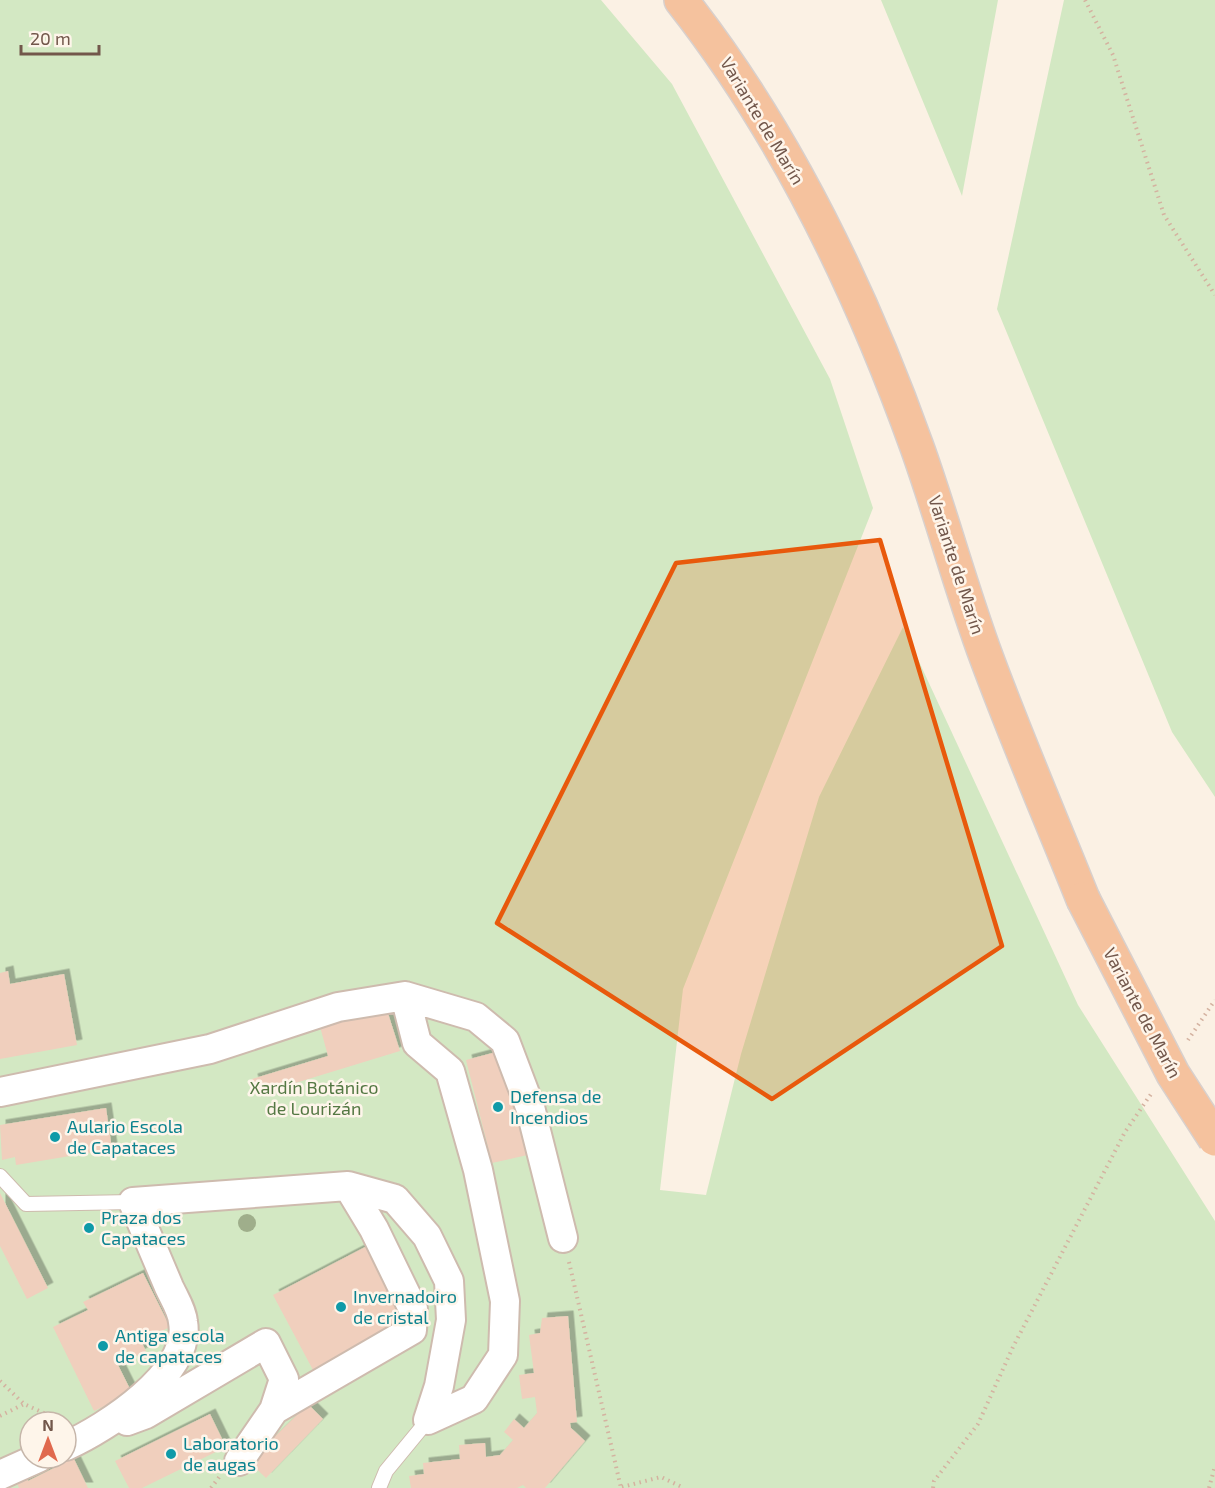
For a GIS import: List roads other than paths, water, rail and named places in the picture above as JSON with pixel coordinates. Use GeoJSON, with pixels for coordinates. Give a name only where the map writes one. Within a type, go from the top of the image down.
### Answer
{"type":"FeatureCollection","features":[{"type":"Feature","properties":{"kind":"highway","name":"Variante de Marín"},"geometry":{"type":"LineString","coordinates":[[681,0],[706,33],[776,139],[847,273],[916,446],[987,659],[1083,899],[1173,1074],[1215,1139]]}},
{"type":"Feature","properties":{"kind":"street"},"geometry":{"type":"LineString","coordinates":[[0,1092],[210,1049],[338,1007],[405,996],[476,1017],[505,1041],[530,1107],[563,1238]]}},
{"type":"Feature","properties":{"kind":"street"},"geometry":{"type":"LineString","coordinates":[[405,996],[417,1043],[450,1071],[478,1170],[505,1301],[503,1355],[474,1399],[428,1420]]}},
{"type":"Feature","properties":{"kind":"street"},"geometry":{"type":"LineString","coordinates":[[79,1440],[131,1409],[169,1367],[182,1346],[183,1321],[133,1202],[348,1186],[395,1199],[427,1236],[449,1281],[451,1320],[439,1386],[428,1420]]}},
{"type":"Feature","properties":{"kind":"street"},"geometry":{"type":"LineString","coordinates":[[274,1410],[412,1330],[413,1309],[374,1229],[348,1186]]}},
{"type":"Feature","properties":{"kind":"street"},"geometry":{"type":"LineString","coordinates":[[79,1440],[146,1413],[266,1343],[284,1379],[274,1410],[239,1461]]}},
{"type":"Feature","properties":{"kind":"street"},"geometry":{"type":"LineString","coordinates":[[0,1475],[18,1467]]}},
{"type":"Feature","properties":{"kind":"lane"},"geometry":{"type":"LineString","coordinates":[[0,1176],[26,1204],[133,1202]]}},
{"type":"Feature","properties":{"kind":"lane"},"geometry":{"type":"LineString","coordinates":[[379,1488],[386,1471],[428,1420]]}},
{"type":"Feature","properties":{"kind":"place","name":"Defensa de Incendios"},"geometry":{"type":"Point","coordinates":[498,1107]}},
{"type":"Feature","properties":{"kind":"place","name":"Aulario Escola de Capataces"},"geometry":{"type":"Point","coordinates":[55,1137]}},
{"type":"Feature","properties":{"kind":"place","name":"Praza dos Capataces"},"geometry":{"type":"Point","coordinates":[89,1228]}},
{"type":"Feature","properties":{"kind":"place","name":"Invernadoiro de cristal"},"geometry":{"type":"Point","coordinates":[341,1307]}},
{"type":"Feature","properties":{"kind":"place","name":"Antiga escola de capataces"},"geometry":{"type":"Point","coordinates":[103,1346]}},
{"type":"Feature","properties":{"kind":"place","name":"Laboratorio de augas"},"geometry":{"type":"Point","coordinates":[171,1454]}},
{"type":"Feature","properties":{"kind":"park label","name":"Xardín Botánico de Lourizán"},"geometry":{"type":"Point","coordinates":[314,1098]}}]}
